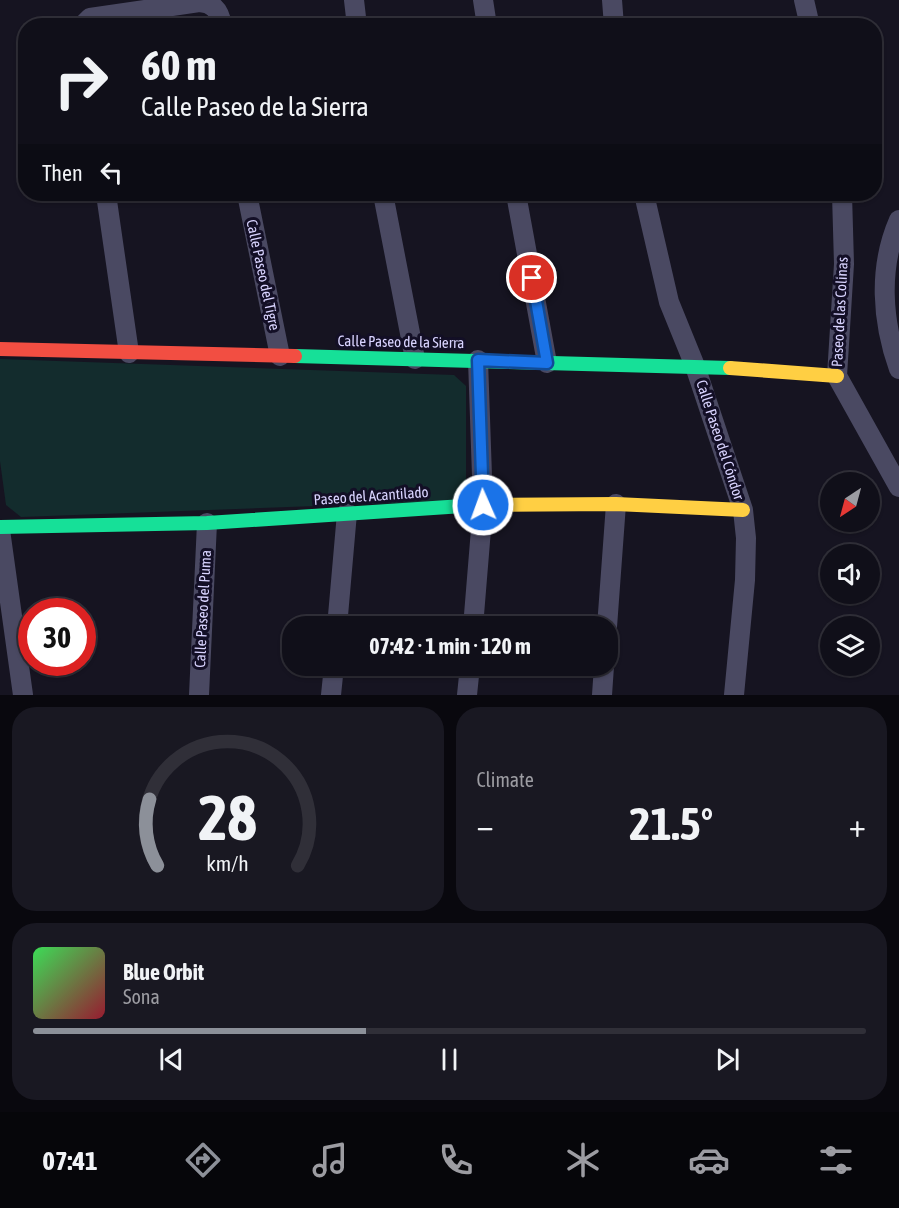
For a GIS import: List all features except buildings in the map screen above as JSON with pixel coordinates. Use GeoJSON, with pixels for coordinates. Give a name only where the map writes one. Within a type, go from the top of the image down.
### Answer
{"type":"FeatureCollection","features":[{"type":"Feature","properties":{"kind":"street"},"geometry":{"type":"LineString","coordinates":[[354,0],[356,18]]}},
{"type":"Feature","properties":{"kind":"street"},"geometry":{"type":"LineString","coordinates":[[483,0],[486,18]]}},
{"type":"Feature","properties":{"kind":"street"},"geometry":{"type":"LineString","coordinates":[[612,0],[613,18]]}},
{"type":"Feature","properties":{"kind":"street"},"geometry":{"type":"LineString","coordinates":[[804,0],[808,18]]}},
{"type":"Feature","properties":{"kind":"street"},"geometry":{"type":"LineString","coordinates":[[90,18],[199,2],[214,7],[220,18]]}},
{"type":"Feature","properties":{"kind":"street"},"geometry":{"type":"LineString","coordinates":[[107,201],[129,353]]}},
{"type":"Feature","properties":{"kind":"street","name":"Calle Paseo del Tigre"},"geometry":{"type":"LineString","coordinates":[[247,201],[280,356]]}},
{"type":"Feature","properties":{"kind":"street"},"geometry":{"type":"LineString","coordinates":[[384,201],[415,359]]}},
{"type":"Feature","properties":{"kind":"street"},"geometry":{"type":"LineString","coordinates":[[517,201],[547,363]]}},
{"type":"Feature","properties":{"kind":"street","name":"Calle Paseo del Cóndor"},"geometry":{"type":"LineString","coordinates":[[646,201],[669,302],[695,366],[743,510],[746,538],[745,579],[734,695]]}},
{"type":"Feature","properties":{"kind":"street","name":"Paseo de las Colinas"},"geometry":{"type":"LineString","coordinates":[[842,201],[844,264],[837,376],[899,487]]}},
{"type":"Feature","properties":{"kind":"street"},"geometry":{"type":"LineString","coordinates":[[899,220],[888,251],[884,291],[887,328],[899,369]]}},
{"type":"Feature","properties":{"kind":"street","name":"Calle Paseo de la Sierra"},"geometry":{"type":"LineString","coordinates":[[0,349],[695,366],[837,376]]}},
{"type":"Feature","properties":{"kind":"street"},"geometry":{"type":"LineString","coordinates":[[474,616],[483,505],[478,360]]}},
{"type":"Feature","properties":{"kind":"street"},"geometry":{"type":"LineString","coordinates":[[608,616],[616,504]]}},
{"type":"Feature","properties":{"kind":"street","name":"Paseo del Acantilado"},"geometry":{"type":"LineString","coordinates":[[0,529],[207,523],[483,505],[616,504],[743,510]]}},
{"type":"Feature","properties":{"kind":"street"},"geometry":{"type":"LineString","coordinates":[[338,616],[347,513]]}},
{"type":"Feature","properties":{"kind":"street","name":"Calle Paseo del Puma"},"geometry":{"type":"LineString","coordinates":[[199,695],[207,523]]}},
{"type":"Feature","properties":{"kind":"street"},"geometry":{"type":"LineString","coordinates":[[0,529],[23,695]]}},
{"type":"Feature","properties":{"kind":"street"},"geometry":{"type":"LineString","coordinates":[[331,695],[333,676]]}},
{"type":"Feature","properties":{"kind":"street"},"geometry":{"type":"LineString","coordinates":[[467,695],[469,676]]}},
{"type":"Feature","properties":{"kind":"street"},"geometry":{"type":"LineString","coordinates":[[602,695],[603,676]]}},
{"type":"Feature","properties":{"kind":"green space"},"geometry":{"type":"Polygon","coordinates":[[[0,359],[454,375],[466,386],[466,487],[453,501],[21,517],[6,505],[0,461],[0,359]]]}},
{"type":"Feature","properties":{"kind":"traffic: fast"},"geometry":{"type":"LineString","coordinates":[[295,356],[730,368]]}},
{"type":"Feature","properties":{"kind":"traffic: fast"},"geometry":{"type":"LineString","coordinates":[[0,527],[207,523],[478,505]]}},
{"type":"Feature","properties":{"kind":"traffic: slow"},"geometry":{"type":"LineString","coordinates":[[730,368],[837,376]]}},
{"type":"Feature","properties":{"kind":"traffic: slow"},"geometry":{"type":"LineString","coordinates":[[478,505],[616,504],[743,510]]}},
{"type":"Feature","properties":{"kind":"traffic: jam"},"geometry":{"type":"LineString","coordinates":[[0,349],[295,356]]}},
{"type":"Feature","properties":{"kind":"route"},"geometry":{"type":"LineString","coordinates":[[483,505],[478,360],[547,363],[532,278]]}}]}
